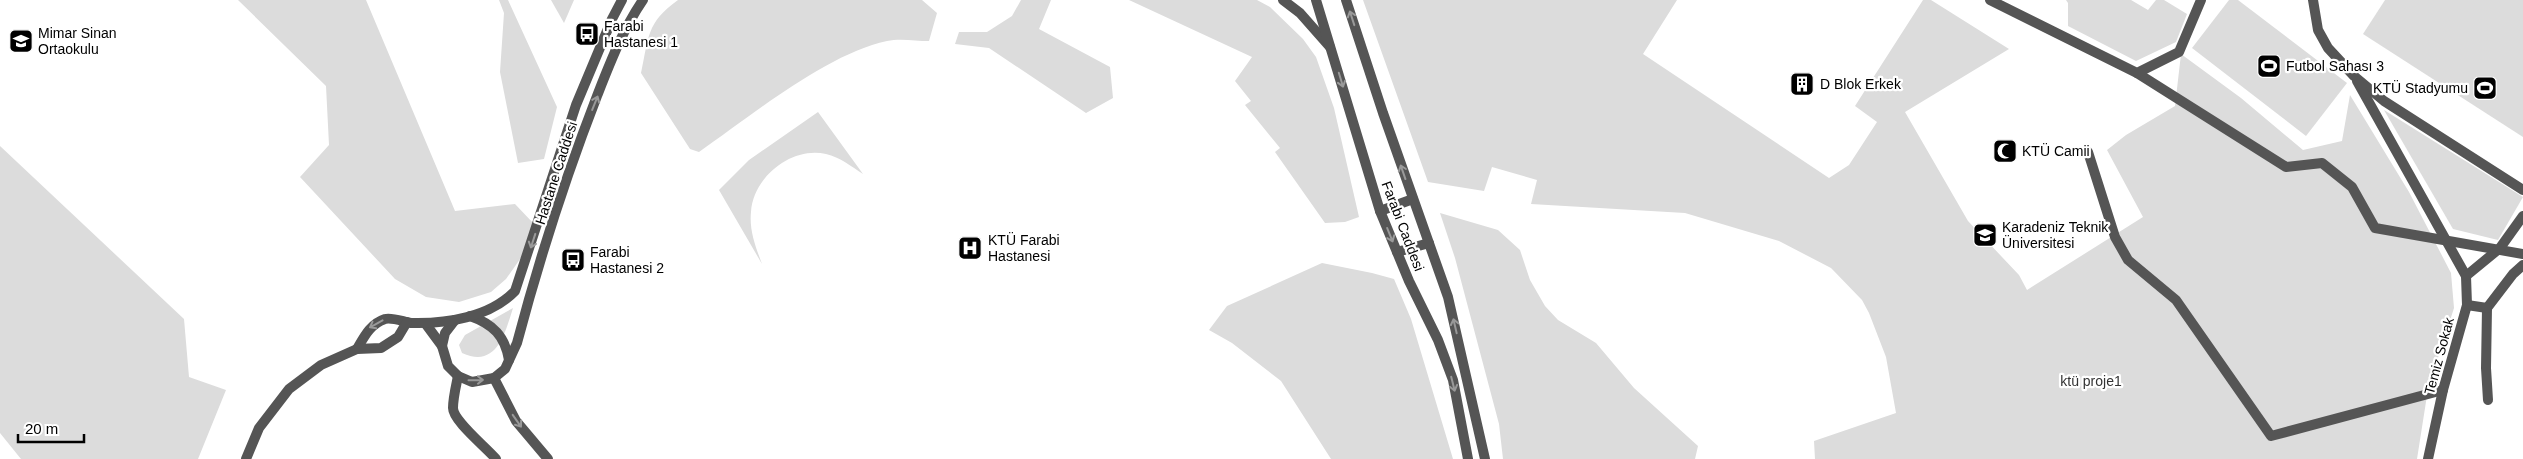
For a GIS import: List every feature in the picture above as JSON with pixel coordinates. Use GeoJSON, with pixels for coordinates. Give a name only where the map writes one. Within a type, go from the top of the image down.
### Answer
{"type":"FeatureCollection","features":[{"type":"Feature","properties":{"kind":"street","name":"Hastane Caddesi"},"geometry":{"type":"LineString","coordinates":[[357,349],[369,328],[386,319],[425,323],[455,320],[470,316],[506,300],[518,284],[576,105],[612,19],[622,0]]}},
{"type":"Feature","properties":{"kind":"street","name":"Hastane Caddesi"},"geometry":{"type":"LineString","coordinates":[[494,378],[505,368],[517,342],[587,124],[611,61],[634,13],[643,0]]}},
{"type":"Feature","properties":{"kind":"street"},"geometry":{"type":"LineString","coordinates":[[1283,0],[1300,13],[1331,48]]}},
{"type":"Feature","properties":{"kind":"street","name":"Farabi Caddesi"},"geometry":{"type":"LineString","coordinates":[[1316,0],[1380,211],[1438,340],[1453,380],[1468,459]]}},
{"type":"Feature","properties":{"kind":"street","name":"Farabi Caddesi"},"geometry":{"type":"LineString","coordinates":[[1346,0],[1412,200],[1448,297],[1484,459]]}},
{"type":"Feature","properties":{"kind":"street"},"geometry":{"type":"LineString","coordinates":[[1990,0],[2136,73],[2286,168],[2322,163],[2352,187],[2375,228],[2448,242],[2500,248],[2523,254]]}},
{"type":"Feature","properties":{"kind":"street"},"geometry":{"type":"LineString","coordinates":[[2136,73],[2179,52],[2201,0]]}},
{"type":"Feature","properties":{"kind":"street"},"geometry":{"type":"LineString","coordinates":[[2313,0],[2318,30],[2321,36],[2328,48],[2354,76],[2384,101],[2523,190]]}},
{"type":"Feature","properties":{"kind":"street"},"geometry":{"type":"LineString","coordinates":[[2354,76],[2466,276],[2467,305]]}},
{"type":"Feature","properties":{"kind":"street"},"geometry":{"type":"LineString","coordinates":[[2088,152],[2115,236],[2128,260],[2176,300],[2271,436],[2443,390]]}},
{"type":"Feature","properties":{"kind":"street"},"geometry":{"type":"LineString","coordinates":[[1380,211],[1412,200]]}},
{"type":"Feature","properties":{"kind":"street"},"geometry":{"type":"LineString","coordinates":[[2466,276],[2500,248],[2523,216]]}},
{"type":"Feature","properties":{"kind":"street"},"geometry":{"type":"LineString","coordinates":[[1397,252],[1429,243]]}},
{"type":"Feature","properties":{"kind":"street"},"geometry":{"type":"LineString","coordinates":[[2488,400],[2486,368],[2487,308],[2513,274],[2523,265]]}},
{"type":"Feature","properties":{"kind":"street","name":"Temiz Sokak"},"geometry":{"type":"LineString","coordinates":[[2428,459],[2443,390],[2467,305],[2487,308]]}},
{"type":"Feature","properties":{"kind":"street"},"geometry":{"type":"LineString","coordinates":[[470,316],[492,326],[506,345],[508,360]]}},
{"type":"Feature","properties":{"kind":"street"},"geometry":{"type":"LineString","coordinates":[[442,346],[445,334],[455,320]]}},
{"type":"Feature","properties":{"kind":"street"},"geometry":{"type":"LineString","coordinates":[[246,459],[259,428],[289,389],[321,365],[357,349],[381,348],[398,337],[407,322]]}},
{"type":"Feature","properties":{"kind":"street"},"geometry":{"type":"LineString","coordinates":[[425,323],[442,346],[448,366],[458,376],[472,382],[494,378],[516,421],[548,459]]}},
{"type":"Feature","properties":{"kind":"street"},"geometry":{"type":"LineString","coordinates":[[458,376],[453,410],[461,426],[482,442],[496,459]]}},
{"type":"Feature","properties":{"kind":"green space"},"geometry":{"type":"Polygon","coordinates":[[[238,0],[366,0],[455,211],[515,204],[534,224],[525,252],[506,279],[491,292],[459,302],[426,297],[395,279],[300,177],[329,145],[326,86],[238,0]]]}},
{"type":"Feature","properties":{"kind":"green space"},"geometry":{"type":"Polygon","coordinates":[[[499,0],[508,0],[557,107],[544,159],[518,163],[500,72],[504,13],[499,0]]]}},
{"type":"Feature","properties":{"kind":"green space"},"geometry":{"type":"Polygon","coordinates":[[[551,0],[574,0],[564,23],[551,0]]]}},
{"type":"Feature","properties":{"kind":"green space"},"geometry":{"type":"Polygon","coordinates":[[[678,0],[922,0],[937,13],[929,41],[887,41],[864,48],[839,59],[814,72],[765,104],[699,152],[690,149],[641,73],[650,32],[654,24],[678,0]]]}},
{"type":"Feature","properties":{"kind":"green space"},"geometry":{"type":"Polygon","coordinates":[[[1021,0],[1051,0],[1039,29],[1110,67],[1113,98],[1086,113],[989,48],[955,44],[959,32],[987,32],[1012,16],[1021,0]]]}},
{"type":"Feature","properties":{"kind":"green space"},"geometry":{"type":"Polygon","coordinates":[[[1129,0],[1257,0],[1270,7],[1303,39],[1316,57],[1334,108],[1359,217],[1345,222],[1325,223],[1275,152],[1280,148],[1245,105],[1251,101],[1235,81],[1252,57],[1129,0]]]}},
{"type":"Feature","properties":{"kind":"green space","name":"ktü proje1"},"geometry":{"type":"Polygon","coordinates":[[[1363,0],[1677,0],[1643,54],[1829,178],[1849,165],[1877,122],[1855,106],[1923,0],[1931,0],[2009,49],[1905,112],[1968,221],[2019,275],[2027,290],[2143,217],[2107,150],[2126,135],[2175,106],[2181,54],[2241,98],[2303,150],[2342,141],[2350,95],[2409,192],[2451,273],[2454,308],[2428,389],[2417,459],[1815,459],[1814,441],[1896,413],[1886,357],[1869,313],[1862,300],[1831,268],[1779,241],[1685,213],[1531,204],[1537,180],[1492,167],[1484,191],[1428,182],[1363,0]]]}},
{"type":"Feature","properties":{"kind":"green space"},"geometry":{"type":"Polygon","coordinates":[[[2066,0],[2131,0],[2148,10],[2156,0],[2164,0],[2187,14],[2176,42],[2136,61],[2068,26],[2068,3],[2066,0]]]}},
{"type":"Feature","properties":{"kind":"green space","name":"Futbol Sahası 3"},"geometry":{"type":"Polygon","coordinates":[[[2229,0],[2238,0],[2347,83],[2306,136],[2192,48],[2229,0]]]}},
{"type":"Feature","properties":{"kind":"green space","name":"KTÜ Stadyumu"},"geometry":{"type":"Polygon","coordinates":[[[2385,0],[2523,0],[2523,137],[2363,34],[2385,0]]]}},
{"type":"Feature","properties":{"kind":"green space"},"geometry":{"type":"Polygon","coordinates":[[[2384,110],[2523,197],[2498,240],[2453,229],[2384,110]]]}},
{"type":"Feature","properties":{"kind":"green space"},"geometry":{"type":"Polygon","coordinates":[[[818,112],[863,174],[846,162],[826,154],[800,155],[776,167],[759,187],[753,199],[751,212],[752,232],[762,264],[719,190],[749,160],[818,112]]]}},
{"type":"Feature","properties":{"kind":"green space"},"geometry":{"type":"Polygon","coordinates":[[[0,146],[184,319],[189,377],[226,390],[198,459],[21,459],[0,433],[0,146]]]}},
{"type":"Feature","properties":{"kind":"green space"},"geometry":{"type":"Polygon","coordinates":[[[1440,213],[1498,230],[1520,250],[1530,280],[1545,306],[1558,320],[1596,343],[1634,388],[1698,446],[1695,459],[1503,459],[1499,424],[1455,258],[1440,213]]]}},
{"type":"Feature","properties":{"kind":"green space"},"geometry":{"type":"Polygon","coordinates":[[[1322,263],[1394,279],[1411,319],[1453,459],[1331,459],[1281,381],[1232,343],[1209,330],[1227,306],[1322,263]]]}},
{"type":"Feature","properties":{"kind":"green space"},"geometry":{"type":"Polygon","coordinates":[[[513,308],[507,328],[498,346],[484,356],[474,357],[462,353],[459,345],[465,335],[513,308]]]}},
{"type":"Feature","properties":{"kind":"place","name":"Farabi Hastanesi 1"},"geometry":{"type":"Point","coordinates":[587,34]}},
{"type":"Feature","properties":{"kind":"place","name":"Mimar Sinan Ortaokulu"},"geometry":{"type":"Point","coordinates":[21,41]}},
{"type":"Feature","properties":{"kind":"place","name":"Futbol Sahası 3"},"geometry":{"type":"Point","coordinates":[2269,66]}},
{"type":"Feature","properties":{"kind":"place","name":"D Blok Erkek"},"geometry":{"type":"Point","coordinates":[1802,84]}},
{"type":"Feature","properties":{"kind":"place","name":"KTÜ Stadyumu"},"geometry":{"type":"Point","coordinates":[2485,88]}},
{"type":"Feature","properties":{"kind":"place","name":"KTÜ Camii"},"geometry":{"type":"Point","coordinates":[2005,151]}},
{"type":"Feature","properties":{"kind":"place","name":"Karadeniz Teknik Üniversitesi"},"geometry":{"type":"Point","coordinates":[1985,235]}},
{"type":"Feature","properties":{"kind":"place","name":"KTÜ Farabi Hastanesi"},"geometry":{"type":"Point","coordinates":[970,248]}},
{"type":"Feature","properties":{"kind":"place","name":"Farabi Hastanesi 2"},"geometry":{"type":"Point","coordinates":[573,260]}}]}
